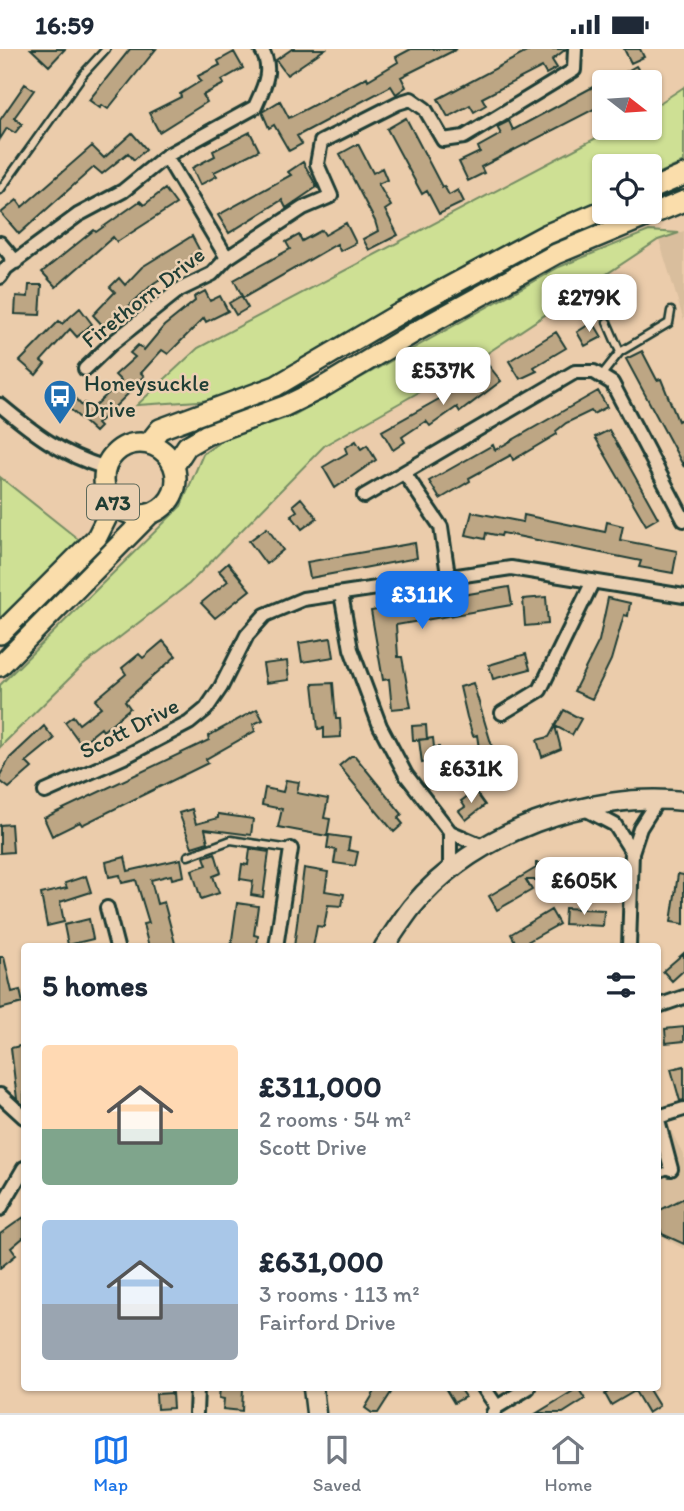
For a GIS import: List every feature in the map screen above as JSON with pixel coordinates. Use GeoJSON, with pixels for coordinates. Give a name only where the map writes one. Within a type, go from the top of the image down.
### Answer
{"type":"FeatureCollection","features":[{"type":"Feature","properties":{"kind":"main road"},"geometry":{"type":"LineString","coordinates":[[662,184],[684,175]]}},
{"type":"Feature","properties":{"kind":"main road"},"geometry":{"type":"LineString","coordinates":[[148,444],[159,448],[174,466],[187,446],[206,435],[309,395],[556,254],[684,201]]}},
{"type":"Feature","properties":{"kind":"main road","name":"A73"},"geometry":{"type":"LineString","coordinates":[[0,634],[97,537],[107,517],[106,468],[118,451],[138,443],[148,444],[160,429],[276,386],[414,305],[545,235],[592,215]]}},
{"type":"Feature","properties":{"kind":"main road","name":"A73"},"geometry":{"type":"LineString","coordinates":[[0,666],[150,514],[159,510],[173,495],[176,476],[174,466]]}},
{"type":"Feature","properties":{"kind":"main road","name":"A73"},"geometry":{"type":"LineString","coordinates":[[107,492],[120,509],[129,513],[150,514]]}},
{"type":"Feature","properties":{"kind":"street"},"geometry":{"type":"LineString","coordinates":[[0,277],[78,215],[123,191],[166,156],[255,107],[267,73],[268,60],[261,49]]}},
{"type":"Feature","properties":{"kind":"street","name":"Firethorn Drive"},"geometry":{"type":"LineString","coordinates":[[85,369],[111,344],[179,290],[212,274],[227,258],[303,208],[331,196],[317,164],[321,142],[411,99],[425,109],[443,140],[464,137],[574,69],[575,49]]}},
{"type":"Feature","properties":{"kind":"street"},"geometry":{"type":"LineString","coordinates":[[166,156],[227,258]]}},
{"type":"Feature","properties":{"kind":"street"},"geometry":{"type":"LineString","coordinates":[[0,243],[16,262]]}},
{"type":"Feature","properties":{"kind":"street"},"geometry":{"type":"LineString","coordinates":[[364,496],[575,372],[594,372],[612,383],[684,520]]}},
{"type":"Feature","properties":{"kind":"street"},"geometry":{"type":"LineString","coordinates":[[0,405],[42,440],[74,458],[106,468]]}},
{"type":"Feature","properties":{"kind":"street"},"geometry":{"type":"LineString","coordinates":[[405,474],[441,527],[448,575]]}},
{"type":"Feature","properties":{"kind":"street","name":"Scott Drive"},"geometry":{"type":"LineString","coordinates":[[45,792],[189,723],[206,709],[247,635],[265,615],[303,599],[448,575],[511,568],[684,596]]}},
{"type":"Feature","properties":{"kind":"street"},"geometry":{"type":"LineString","coordinates":[[502,713],[540,690],[593,581]]}},
{"type":"Feature","properties":{"kind":"street"},"geometry":{"type":"LineString","coordinates":[[341,594],[351,649],[380,726],[406,775],[450,832],[485,847]]}},
{"type":"Feature","properties":{"kind":"street"},"geometry":{"type":"LineString","coordinates":[[627,943],[632,852],[640,828],[659,798]]}},
{"type":"Feature","properties":{"kind":"street"},"geometry":{"type":"LineString","coordinates":[[387,943],[413,906],[450,871],[485,847],[529,826],[583,808],[621,800],[659,798],[684,801]]}},
{"type":"Feature","properties":{"kind":"street"},"geometry":{"type":"LineString","coordinates":[[583,808],[615,825],[632,852]]}},
{"type":"Feature","properties":{"kind":"street"},"geometry":{"type":"LineString","coordinates":[[450,832],[450,871]]}},
{"type":"Feature","properties":{"kind":"street"},"geometry":{"type":"LineString","coordinates":[[277,943],[291,849]]}},
{"type":"Feature","properties":{"kind":"street"},"geometry":{"type":"LineString","coordinates":[[107,908],[116,943]]}},
{"type":"Feature","properties":{"kind":"street"},"geometry":{"type":"LineString","coordinates":[[661,1005],[684,997]]}},
{"type":"Feature","properties":{"kind":"street"},"geometry":{"type":"LineString","coordinates":[[0,1095],[21,1114]]}},
{"type":"Feature","properties":{"kind":"street"},"geometry":{"type":"LineString","coordinates":[[661,1117],[684,1109]]}},
{"type":"Feature","properties":{"kind":"street"},"geometry":{"type":"LineString","coordinates":[[661,1130],[671,1169]]}},
{"type":"Feature","properties":{"kind":"street"},"geometry":{"type":"LineString","coordinates":[[0,1209],[11,1196],[21,1174]]}},
{"type":"Feature","properties":{"kind":"street"},"geometry":{"type":"LineString","coordinates":[[196,1413],[197,1391]]}},
{"type":"Feature","properties":{"kind":"street"},"geometry":{"type":"LineString","coordinates":[[313,1391],[316,1413]]}},
{"type":"Feature","properties":{"kind":"street"},"geometry":{"type":"LineString","coordinates":[[486,1391],[495,1410],[524,1391]]}},
{"type":"Feature","properties":{"kind":"lane"},"geometry":{"type":"LineString","coordinates":[[0,190],[84,73],[106,49]]}},
{"type":"Feature","properties":{"kind":"lane"},"geometry":{"type":"LineString","coordinates":[[601,376],[620,352],[669,323],[671,311]]}},
{"type":"Feature","properties":{"kind":"lane"},"geometry":{"type":"LineString","coordinates":[[607,322],[620,352]]}},
{"type":"Feature","properties":{"kind":"lane"},"geometry":{"type":"LineString","coordinates":[[188,856],[231,840],[291,849]]}},
{"type":"Feature","properties":{"kind":"lane"},"geometry":{"type":"LineString","coordinates":[[661,1173],[671,1169]]}},
{"type":"Feature","properties":{"kind":"shaded area"},"geometry":{"type":"Polygon","coordinates":[[[684,231],[684,321],[659,240],[684,231]]]}},
{"type":"Feature","properties":{"kind":"shaded area"},"geometry":{"type":"Polygon","coordinates":[[[661,1110],[684,1157],[684,1249],[661,1233],[661,1110]]]}},
{"type":"Feature","properties":{"kind":"green space"},"geometry":{"type":"Polygon","coordinates":[[[684,87],[684,162],[662,172],[662,154],[592,154],[592,206],[504,249],[271,378],[214,400],[137,405],[198,348],[592,140],[662,140],[662,101],[684,87]]]}},
{"type":"Feature","properties":{"kind":"green space"},"geometry":{"type":"Polygon","coordinates":[[[649,231],[679,233],[658,240],[483,356],[325,445],[189,584],[81,667],[0,747],[0,685],[181,506],[203,454],[224,439],[292,416],[559,267],[649,231]]]}},
{"type":"Feature","properties":{"kind":"green space"},"geometry":{"type":"Polygon","coordinates":[[[0,477],[83,543],[0,626],[0,477]]]}},
{"type":"Feature","properties":{"kind":"building"},"geometry":{"type":"Polygon","coordinates":[[[31,49],[65,49],[49,66],[31,49]]]}},
{"type":"Feature","properties":{"kind":"building"},"geometry":{"type":"Polygon","coordinates":[[[130,49],[156,49],[108,109],[102,105],[100,108],[89,100],[130,49]]]}},
{"type":"Feature","properties":{"kind":"building"},"geometry":{"type":"Polygon","coordinates":[[[292,49],[325,49],[287,75],[276,60],[292,49]]]}},
{"type":"Feature","properties":{"kind":"building"},"geometry":{"type":"Polygon","coordinates":[[[411,49],[457,49],[401,77],[406,87],[396,94],[391,86],[297,136],[302,144],[289,151],[274,125],[269,128],[262,112],[280,101],[289,118],[367,77],[368,80],[398,62],[396,57],[411,49]]]}},
{"type":"Feature","properties":{"kind":"building"},"geometry":{"type":"Polygon","coordinates":[[[532,49],[566,49],[552,60],[557,68],[546,74],[542,67],[482,98],[486,105],[474,112],[470,105],[448,117],[438,99],[532,49]]]}},
{"type":"Feature","properties":{"kind":"building"},"geometry":{"type":"Polygon","coordinates":[[[624,49],[640,49],[644,57],[631,63],[624,49]]]}},
{"type":"Feature","properties":{"kind":"building"},"geometry":{"type":"Polygon","coordinates":[[[234,52],[243,68],[222,80],[224,84],[203,95],[207,102],[159,132],[149,113],[181,97],[180,94],[201,81],[198,76],[220,65],[218,61],[234,52]]]}},
{"type":"Feature","properties":{"kind":"building"},"geometry":{"type":"Polygon","coordinates":[[[25,84],[34,90],[14,118],[22,124],[15,133],[7,128],[0,139],[0,120],[25,84]]]}},
{"type":"Feature","properties":{"kind":"building"},"geometry":{"type":"Polygon","coordinates":[[[592,87],[592,110],[481,167],[484,173],[468,181],[459,162],[480,152],[478,147],[501,134],[497,127],[509,121],[513,130],[592,87]]]}},
{"type":"Feature","properties":{"kind":"building"},"geometry":{"type":"Polygon","coordinates":[[[406,118],[442,187],[444,186],[449,195],[458,190],[464,202],[439,214],[427,191],[422,194],[387,129],[406,118]]]}},
{"type":"Feature","properties":{"kind":"building"},"geometry":{"type":"Polygon","coordinates":[[[250,132],[259,150],[214,172],[217,176],[200,185],[192,168],[215,156],[213,151],[250,132]]]}},
{"type":"Feature","properties":{"kind":"building"},"geometry":{"type":"Polygon","coordinates":[[[132,133],[146,149],[134,160],[128,153],[102,174],[94,167],[19,234],[1,213],[17,200],[22,207],[92,146],[104,158],[132,133]]]}},
{"type":"Feature","properties":{"kind":"building"},"geometry":{"type":"Polygon","coordinates":[[[358,144],[373,173],[382,168],[387,180],[378,184],[391,206],[385,210],[398,235],[369,250],[363,239],[378,231],[375,221],[340,154],[358,144]]]}},
{"type":"Feature","properties":{"kind":"building"},"geometry":{"type":"Polygon","coordinates":[[[303,162],[317,187],[286,208],[282,200],[229,233],[218,215],[291,175],[288,172],[303,162]]]}},
{"type":"Feature","properties":{"kind":"building"},"geometry":{"type":"Polygon","coordinates":[[[165,189],[176,204],[117,242],[113,237],[56,287],[42,272],[94,230],[96,232],[140,201],[144,205],[165,189]]]}},
{"type":"Feature","properties":{"kind":"building"},"geometry":{"type":"Polygon","coordinates":[[[346,223],[356,243],[340,251],[337,244],[243,298],[234,280],[290,249],[286,242],[299,235],[302,241],[322,230],[325,235],[346,223]]]}},
{"type":"Feature","properties":{"kind":"building"},"geometry":{"type":"Polygon","coordinates":[[[192,236],[200,251],[192,255],[197,265],[185,272],[181,266],[154,283],[105,328],[93,315],[115,292],[110,287],[119,278],[125,285],[142,267],[192,236]]]}},
{"type":"Feature","properties":{"kind":"building"},"geometry":{"type":"Polygon","coordinates":[[[29,285],[42,285],[40,315],[15,314],[16,296],[28,297],[29,285]]]}},
{"type":"Feature","properties":{"kind":"building"},"geometry":{"type":"Polygon","coordinates":[[[205,291],[210,301],[220,296],[228,311],[206,322],[204,318],[168,354],[162,350],[141,373],[144,376],[97,424],[100,427],[95,432],[68,407],[60,414],[48,400],[64,386],[82,406],[85,403],[92,409],[121,381],[115,375],[135,357],[130,353],[138,345],[144,350],[164,326],[195,301],[194,297],[205,291]]]}},
{"type":"Feature","properties":{"kind":"building"},"geometry":{"type":"Polygon","coordinates":[[[241,296],[248,308],[236,315],[229,303],[241,296]]]}},
{"type":"Feature","properties":{"kind":"building"},"geometry":{"type":"Polygon","coordinates":[[[80,308],[92,324],[77,337],[70,329],[41,361],[45,364],[36,375],[20,361],[59,321],[62,324],[80,308]]]}},
{"type":"Feature","properties":{"kind":"building"},"geometry":{"type":"Polygon","coordinates":[[[593,322],[602,337],[585,346],[577,332],[593,322]]]}},
{"type":"Feature","properties":{"kind":"building"},"geometry":{"type":"Polygon","coordinates":[[[556,332],[566,348],[534,367],[537,371],[520,379],[509,361],[556,332]]]}},
{"type":"Feature","properties":{"kind":"building"},"geometry":{"type":"Polygon","coordinates":[[[642,351],[657,380],[661,379],[678,421],[684,418],[684,467],[626,359],[642,351]]]}},
{"type":"Feature","properties":{"kind":"building"},"geometry":{"type":"Polygon","coordinates":[[[489,366],[501,381],[460,412],[457,407],[430,426],[426,421],[402,437],[405,442],[393,450],[382,431],[464,385],[489,366]]]}},
{"type":"Feature","properties":{"kind":"building"},"geometry":{"type":"Polygon","coordinates":[[[598,391],[607,407],[566,423],[556,431],[557,434],[513,460],[511,455],[469,478],[470,481],[440,499],[429,481],[493,445],[495,450],[598,391]]]}},
{"type":"Feature","properties":{"kind":"building"},"geometry":{"type":"Polygon","coordinates":[[[609,430],[658,518],[646,525],[595,437],[609,430]]]}},
{"type":"Feature","properties":{"kind":"building"},"geometry":{"type":"Polygon","coordinates":[[[356,441],[361,449],[367,445],[376,460],[335,488],[323,467],[347,453],[345,448],[356,441]]]}},
{"type":"Feature","properties":{"kind":"building"},"geometry":{"type":"Polygon","coordinates":[[[301,498],[317,518],[302,529],[291,515],[297,511],[293,505],[301,498]]]}},
{"type":"Feature","properties":{"kind":"building"},"geometry":{"type":"Polygon","coordinates":[[[472,512],[523,522],[524,515],[605,532],[607,522],[623,526],[620,540],[677,551],[673,573],[639,567],[641,561],[502,533],[501,536],[486,533],[485,539],[466,535],[472,512]]]}},
{"type":"Feature","properties":{"kind":"building"},"geometry":{"type":"Polygon","coordinates":[[[267,528],[283,550],[266,564],[249,541],[267,528]]]}},
{"type":"Feature","properties":{"kind":"building"},"geometry":{"type":"Polygon","coordinates":[[[415,543],[417,558],[310,578],[307,562],[415,543]]]}},
{"type":"Feature","properties":{"kind":"building"},"geometry":{"type":"Polygon","coordinates":[[[228,563],[250,590],[215,618],[201,603],[228,581],[219,571],[228,563]]]}},
{"type":"Feature","properties":{"kind":"building"},"geometry":{"type":"Polygon","coordinates":[[[509,587],[512,605],[396,625],[398,657],[402,657],[411,707],[392,709],[389,679],[383,680],[371,611],[509,587]]]}},
{"type":"Feature","properties":{"kind":"building"},"geometry":{"type":"Polygon","coordinates":[[[546,597],[548,624],[525,626],[523,599],[546,597]]]}},
{"type":"Feature","properties":{"kind":"building"},"geometry":{"type":"Polygon","coordinates":[[[608,598],[630,603],[628,616],[624,615],[611,660],[592,699],[574,691],[599,641],[608,598]]]}},
{"type":"Feature","properties":{"kind":"building"},"geometry":{"type":"Polygon","coordinates":[[[331,638],[334,657],[302,662],[299,643],[331,638]]]}},
{"type":"Feature","properties":{"kind":"building"},"geometry":{"type":"Polygon","coordinates":[[[163,641],[176,656],[125,701],[130,708],[103,731],[101,728],[81,744],[65,722],[73,716],[79,724],[101,707],[95,700],[126,674],[122,668],[139,654],[143,658],[163,641]]]}},
{"type":"Feature","properties":{"kind":"building"},"geometry":{"type":"Polygon","coordinates":[[[526,654],[530,669],[493,679],[489,665],[526,654]]]}},
{"type":"Feature","properties":{"kind":"building"},"geometry":{"type":"Polygon","coordinates":[[[287,661],[289,680],[266,683],[263,664],[287,661]]]}},
{"type":"Feature","properties":{"kind":"building"},"geometry":{"type":"Polygon","coordinates":[[[333,683],[336,719],[340,719],[341,737],[324,738],[324,728],[318,729],[313,684],[333,683]]]}},
{"type":"Feature","properties":{"kind":"building"},"geometry":{"type":"Polygon","coordinates":[[[473,683],[494,760],[481,762],[477,735],[473,736],[467,717],[460,687],[473,683]]]}},
{"type":"Feature","properties":{"kind":"building"},"geometry":{"type":"Polygon","coordinates":[[[257,709],[263,720],[253,724],[255,731],[206,759],[208,763],[82,825],[80,822],[52,836],[44,818],[209,740],[208,736],[257,709]]]}},
{"type":"Feature","properties":{"kind":"building"},"geometry":{"type":"Polygon","coordinates":[[[564,710],[581,719],[572,735],[555,726],[564,710]]]}},
{"type":"Feature","properties":{"kind":"building"},"geometry":{"type":"Polygon","coordinates":[[[426,725],[427,739],[413,740],[412,726],[426,725]]]}},
{"type":"Feature","properties":{"kind":"building"},"geometry":{"type":"Polygon","coordinates":[[[44,726],[54,739],[26,762],[32,768],[9,788],[0,781],[0,775],[10,758],[44,726]]]}},
{"type":"Feature","properties":{"kind":"building"},"geometry":{"type":"Polygon","coordinates":[[[555,726],[561,749],[542,757],[537,740],[549,737],[555,726]]]}},
{"type":"Feature","properties":{"kind":"building"},"geometry":{"type":"Polygon","coordinates":[[[433,738],[434,747],[439,747],[441,760],[422,763],[419,740],[433,738]]]}},
{"type":"Feature","properties":{"kind":"building"},"geometry":{"type":"Polygon","coordinates":[[[351,756],[355,756],[402,814],[398,818],[403,824],[394,832],[339,766],[351,756]]]}},
{"type":"Feature","properties":{"kind":"building"},"geometry":{"type":"Polygon","coordinates":[[[444,762],[451,782],[437,785],[432,764],[444,762]]]}},
{"type":"Feature","properties":{"kind":"building"},"geometry":{"type":"Polygon","coordinates":[[[286,780],[299,782],[297,793],[328,799],[324,818],[330,819],[327,836],[278,827],[282,809],[262,805],[265,788],[283,792],[286,780]]]}},
{"type":"Feature","properties":{"kind":"building"},"geometry":{"type":"Polygon","coordinates":[[[475,791],[485,805],[466,820],[459,811],[465,807],[461,801],[475,791]]]}},
{"type":"Feature","properties":{"kind":"building"},"geometry":{"type":"Polygon","coordinates":[[[192,809],[196,824],[218,818],[218,814],[253,819],[251,835],[205,829],[208,842],[192,847],[179,813],[192,809]]]}},
{"type":"Feature","properties":{"kind":"building"},"geometry":{"type":"Polygon","coordinates":[[[11,824],[13,852],[0,853],[0,825],[11,824]]]}},
{"type":"Feature","properties":{"kind":"building"},"geometry":{"type":"Polygon","coordinates":[[[329,835],[350,838],[348,850],[358,852],[355,866],[334,863],[336,850],[327,848],[329,835]]]}},
{"type":"Feature","properties":{"kind":"building"},"geometry":{"type":"Polygon","coordinates":[[[250,849],[269,852],[263,897],[251,895],[253,881],[240,879],[242,864],[248,865],[250,849]]]}},
{"type":"Feature","properties":{"kind":"building"},"geometry":{"type":"Polygon","coordinates":[[[215,853],[221,873],[213,876],[219,893],[201,899],[192,870],[207,865],[204,857],[215,853]]]}},
{"type":"Feature","properties":{"kind":"building"},"geometry":{"type":"Polygon","coordinates":[[[125,857],[128,871],[181,859],[184,876],[172,879],[171,875],[151,880],[157,904],[164,902],[175,943],[148,943],[143,924],[149,923],[136,880],[122,883],[120,875],[109,877],[106,862],[125,857]]]}},
{"type":"Feature","properties":{"kind":"building"},"geometry":{"type":"Polygon","coordinates":[[[536,863],[615,864],[615,880],[526,880],[532,890],[497,910],[489,896],[536,868],[536,863]]]}},
{"type":"Feature","properties":{"kind":"building"},"geometry":{"type":"Polygon","coordinates":[[[304,868],[328,872],[325,891],[344,894],[342,906],[328,905],[324,927],[317,926],[314,943],[295,943],[304,868]]]}},
{"type":"Feature","properties":{"kind":"building"},"geometry":{"type":"Polygon","coordinates":[[[678,874],[684,875],[684,924],[671,922],[678,874]]]}},
{"type":"Feature","properties":{"kind":"building"},"geometry":{"type":"Polygon","coordinates":[[[86,876],[91,892],[60,902],[64,922],[47,926],[41,894],[67,888],[65,883],[86,876]]]}},
{"type":"Feature","properties":{"kind":"building"},"geometry":{"type":"Polygon","coordinates":[[[237,903],[258,906],[254,935],[258,936],[257,943],[232,943],[237,903]]]}},
{"type":"Feature","properties":{"kind":"building"},"geometry":{"type":"Polygon","coordinates":[[[565,908],[604,910],[603,926],[564,924],[565,908]]]}},
{"type":"Feature","properties":{"kind":"building"},"geometry":{"type":"Polygon","coordinates":[[[551,910],[559,924],[525,943],[516,943],[511,934],[551,910]]]}},
{"type":"Feature","properties":{"kind":"building"},"geometry":{"type":"Polygon","coordinates":[[[89,919],[93,939],[68,943],[64,925],[89,919]]]}},
{"type":"Feature","properties":{"kind":"building"},"geometry":{"type":"Polygon","coordinates":[[[684,953],[684,970],[672,981],[663,971],[684,953]]]}},
{"type":"Feature","properties":{"kind":"building"},"geometry":{"type":"Polygon","coordinates":[[[0,957],[4,957],[12,992],[20,990],[21,1004],[0,1009],[0,957]]]}},
{"type":"Feature","properties":{"kind":"building"},"geometry":{"type":"Polygon","coordinates":[[[684,1027],[684,1041],[666,1043],[665,1029],[684,1027]]]}},
{"type":"Feature","properties":{"kind":"building"},"geometry":{"type":"Polygon","coordinates":[[[21,1046],[21,1103],[17,1099],[11,1048],[21,1046]]]}},
{"type":"Feature","properties":{"kind":"building"},"geometry":{"type":"Polygon","coordinates":[[[684,1066],[684,1100],[680,1101],[671,1069],[684,1066]]]}},
{"type":"Feature","properties":{"kind":"building"},"geometry":{"type":"Polygon","coordinates":[[[684,1198],[684,1244],[662,1234],[661,1210],[684,1198]]]}},
{"type":"Feature","properties":{"kind":"building"},"geometry":{"type":"Polygon","coordinates":[[[21,1219],[21,1240],[11,1248],[16,1255],[0,1268],[0,1234],[21,1219]]]}},
{"type":"Feature","properties":{"kind":"building"},"geometry":{"type":"Polygon","coordinates":[[[220,1391],[243,1391],[242,1411],[223,1409],[224,1399],[219,1398],[220,1391]]]}},
{"type":"Feature","properties":{"kind":"building"},"geometry":{"type":"Polygon","coordinates":[[[375,1391],[392,1391],[378,1413],[372,1413],[365,1408],[375,1391]]]}},
{"type":"Feature","properties":{"kind":"building"},"geometry":{"type":"Polygon","coordinates":[[[447,1391],[461,1391],[465,1397],[454,1403],[447,1391]]]}},
{"type":"Feature","properties":{"kind":"building"},"geometry":{"type":"Polygon","coordinates":[[[573,1391],[580,1391],[585,1399],[563,1413],[537,1413],[573,1391]]]}},
{"type":"Feature","properties":{"kind":"building"},"geometry":{"type":"Polygon","coordinates":[[[610,1391],[635,1391],[611,1405],[605,1394],[610,1391]]]}},
{"type":"Feature","properties":{"kind":"building"},"geometry":{"type":"Polygon","coordinates":[[[635,1391],[650,1391],[659,1406],[648,1413],[635,1391]]]}},
{"type":"Feature","properties":{"kind":"building"},"geometry":{"type":"Polygon","coordinates":[[[172,1393],[173,1408],[157,1409],[156,1394],[172,1393]]]}},
{"type":"Feature","properties":{"kind":"place","name":"Honeysuckle Drive"},"geometry":{"type":"Point","coordinates":[60,426]}}]}
